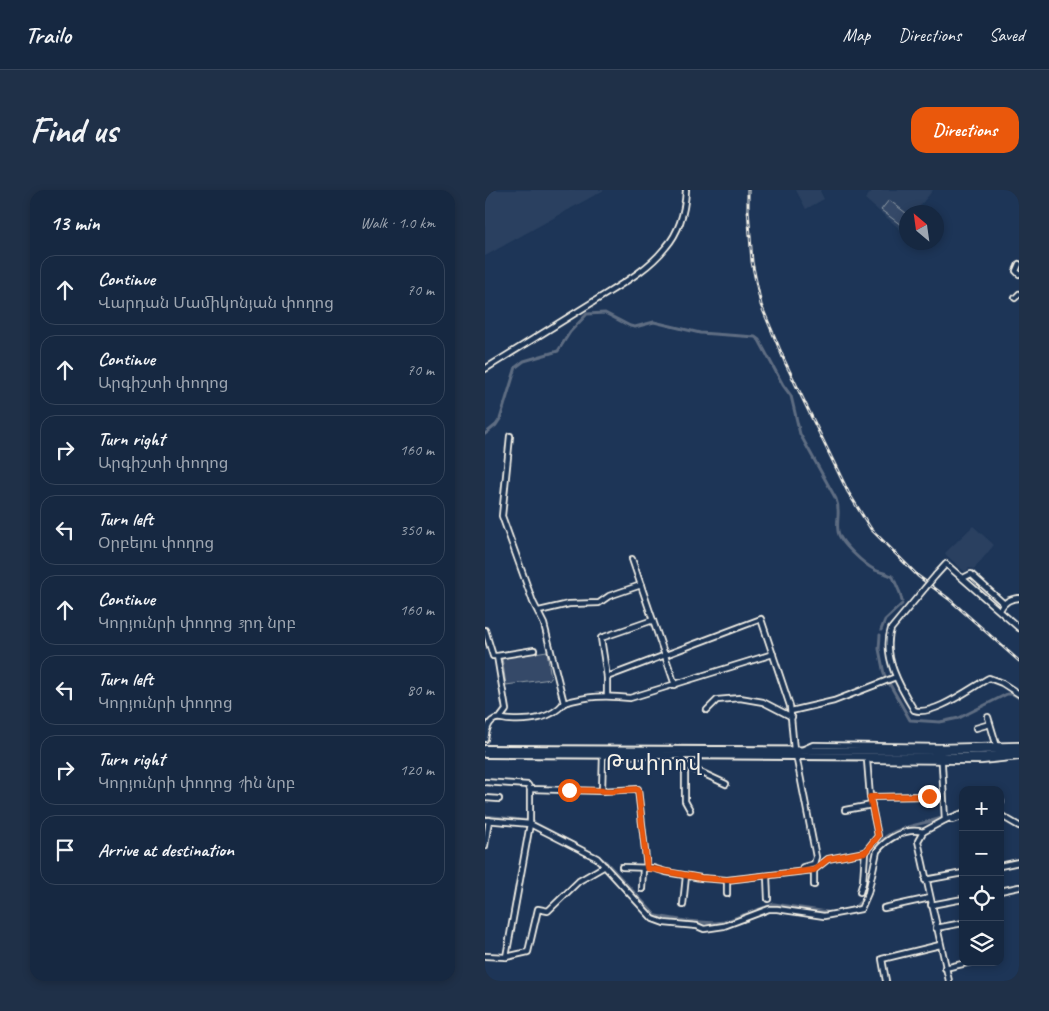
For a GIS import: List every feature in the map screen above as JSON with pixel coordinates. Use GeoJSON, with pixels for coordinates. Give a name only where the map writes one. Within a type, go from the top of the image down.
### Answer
{"type":"FeatureCollection","features":[{"type":"Feature","properties":{"kind":"highway"},"geometry":{"type":"LineString","coordinates":[[485,748],[986,756],[1019,754]]}},
{"type":"Feature","properties":{"kind":"highway"},"geometry":{"type":"LineString","coordinates":[[941,754],[997,748],[1019,749]]}},
{"type":"Feature","properties":{"kind":"highway"},"geometry":{"type":"LineString","coordinates":[[485,754],[680,755],[798,753]]}},
{"type":"Feature","properties":{"kind":"street"},"geometry":{"type":"LineString","coordinates":[[485,369],[651,263],[667,246],[678,230],[683,215],[686,190]]}},
{"type":"Feature","properties":{"kind":"street"},"geometry":{"type":"LineString","coordinates":[[1019,264],[1016,270],[1019,274]]}},
{"type":"Feature","properties":{"kind":"street"},"geometry":{"type":"LineString","coordinates":[[510,436],[502,516],[533,602],[545,624],[564,703]]}},
{"type":"Feature","properties":{"kind":"street"},"geometry":{"type":"LineString","coordinates":[[633,559],[675,685]]}},
{"type":"Feature","properties":{"kind":"street"},"geometry":{"type":"LineString","coordinates":[[1019,628],[946,564],[891,629],[889,637],[893,678],[912,707],[917,711],[939,706],[989,678],[1002,683],[1019,694]]}},
{"type":"Feature","properties":{"kind":"street"},"geometry":{"type":"LineString","coordinates":[[963,578],[971,574],[1003,603]]}},
{"type":"Feature","properties":{"kind":"street"},"geometry":{"type":"LineString","coordinates":[[539,611],[569,604],[599,603],[609,596],[641,586]]}},
{"type":"Feature","properties":{"kind":"street"},"geometry":{"type":"LineString","coordinates":[[1000,610],[1003,603],[1019,598]]}},
{"type":"Feature","properties":{"kind":"street"},"geometry":{"type":"LineString","coordinates":[[607,677],[761,619],[791,711],[816,857],[814,864],[803,867],[803,871]]}},
{"type":"Feature","properties":{"kind":"street"},"geometry":{"type":"LineString","coordinates":[[607,695],[607,677],[600,639],[603,636],[653,620]]}},
{"type":"Feature","properties":{"kind":"street"},"geometry":{"type":"LineString","coordinates":[[485,630],[493,656],[534,650]]}},
{"type":"Feature","properties":{"kind":"street"},"geometry":{"type":"LineString","coordinates":[[500,718],[508,720],[538,719],[558,710],[564,703],[586,697],[607,695],[630,698],[773,654]]}},
{"type":"Feature","properties":{"kind":"street"},"geometry":{"type":"LineString","coordinates":[[485,739],[490,722],[500,718],[506,710],[497,656]]}},
{"type":"Feature","properties":{"kind":"street"},"geometry":{"type":"LineString","coordinates":[[791,711],[834,700],[893,678]]}},
{"type":"Feature","properties":{"kind":"street"},"geometry":{"type":"LineString","coordinates":[[707,710],[717,700],[740,698],[763,702],[792,717]]}},
{"type":"Feature","properties":{"kind":"street"},"geometry":{"type":"LineString","coordinates":[[988,717],[997,748],[1019,745]]}},
{"type":"Feature","properties":{"kind":"street"},"geometry":{"type":"LineString","coordinates":[[976,728],[990,724]]}},
{"type":"Feature","properties":{"kind":"street"},"geometry":{"type":"LineString","coordinates":[[798,753],[813,746],[941,754],[981,761],[1019,757]]}},
{"type":"Feature","properties":{"kind":"street"},"geometry":{"type":"LineString","coordinates":[[798,753],[806,759],[867,760],[941,754]]}},
{"type":"Feature","properties":{"kind":"street"},"geometry":{"type":"LineString","coordinates":[[602,791],[603,754]]}},
{"type":"Feature","properties":{"kind":"street"},"geometry":{"type":"LineString","coordinates":[[941,754],[945,820]]}},
{"type":"Feature","properties":{"kind":"street"},"geometry":{"type":"LineString","coordinates":[[680,755],[685,765],[685,801],[691,810]]}},
{"type":"Feature","properties":{"kind":"street"},"geometry":{"type":"LineString","coordinates":[[860,892],[863,882],[865,852],[878,836],[870,797],[867,760]]}},
{"type":"Feature","properties":{"kind":"street"},"geometry":{"type":"LineString","coordinates":[[685,765],[726,784]]}},
{"type":"Feature","properties":{"kind":"street"},"geometry":{"type":"LineString","coordinates":[[485,782],[528,785],[530,789],[531,818],[506,957]]}},
{"type":"Feature","properties":{"kind":"street"},"geometry":{"type":"LineString","coordinates":[[530,789],[602,791],[638,789],[645,868],[642,889]]}},
{"type":"Feature","properties":{"kind":"street"},"geometry":{"type":"LineString","coordinates":[[870,797],[929,796]]}},
{"type":"Feature","properties":{"kind":"street"},"geometry":{"type":"LineString","coordinates":[[485,798],[499,799]]}},
{"type":"Feature","properties":{"kind":"street"},"geometry":{"type":"LineString","coordinates":[[845,810],[872,805]]}},
{"type":"Feature","properties":{"kind":"street"},"geometry":{"type":"LineString","coordinates":[[949,981],[925,880],[918,840],[923,832],[959,815]]}},
{"type":"Feature","properties":{"kind":"street"},"geometry":{"type":"LineString","coordinates":[[1004,817],[1019,826]]}},
{"type":"Feature","properties":{"kind":"street"},"geometry":{"type":"LineString","coordinates":[[945,820],[959,818]]}},
{"type":"Feature","properties":{"kind":"street"},"geometry":{"type":"LineString","coordinates":[[485,846],[487,820],[530,824],[597,858],[653,919],[664,923],[704,929],[724,926],[754,914],[777,908],[813,915],[832,915],[861,909],[866,900],[877,851],[881,846],[901,833],[915,829],[923,832]]}},
{"type":"Feature","properties":{"kind":"street"},"geometry":{"type":"LineString","coordinates":[[622,867],[645,868],[686,876],[727,880],[814,870],[828,859],[865,852]]}},
{"type":"Feature","properties":{"kind":"street"},"geometry":{"type":"LineString","coordinates":[[1004,865],[1019,862]]}},
{"type":"Feature","properties":{"kind":"street"},"geometry":{"type":"LineString","coordinates":[[485,956],[506,957],[528,952],[538,909],[549,911],[579,881],[605,866]]}},
{"type":"Feature","properties":{"kind":"street"},"geometry":{"type":"LineString","coordinates":[[814,870],[814,885]]}},
{"type":"Feature","properties":{"kind":"street"},"geometry":{"type":"LineString","coordinates":[[925,880],[959,874]]}},
{"type":"Feature","properties":{"kind":"street"},"geometry":{"type":"LineString","coordinates":[[683,905],[686,876]]}},
{"type":"Feature","properties":{"kind":"street"},"geometry":{"type":"LineString","coordinates":[[767,876],[768,898]]}},
{"type":"Feature","properties":{"kind":"street"},"geometry":{"type":"LineString","coordinates":[[727,880],[727,894]]}},
{"type":"Feature","properties":{"kind":"street"},"geometry":{"type":"LineString","coordinates":[[1004,890],[1019,887]]}},
{"type":"Feature","properties":{"kind":"street"},"geometry":{"type":"LineString","coordinates":[[884,908],[929,898]]}},
{"type":"Feature","properties":{"kind":"street"},"geometry":{"type":"LineString","coordinates":[[931,906],[959,900]]}},
{"type":"Feature","properties":{"kind":"street"},"geometry":{"type":"LineString","coordinates":[[936,928],[959,924]]}},
{"type":"Feature","properties":{"kind":"street"},"geometry":{"type":"LineString","coordinates":[[886,981],[882,959],[940,945]]}},
{"type":"Feature","properties":{"kind":"street"},"geometry":{"type":"LineString","coordinates":[[945,968],[959,965]]}},
{"type":"Feature","properties":{"kind":"shaded area"},"geometry":{"type":"Polygon","coordinates":[[[485,190],[604,190],[485,256],[485,190]]]}},
{"type":"Feature","properties":{"kind":"shaded area"},"geometry":{"type":"Polygon","coordinates":[[[796,190],[821,190],[824,199],[806,209],[796,190]]]}},
{"type":"Feature","properties":{"kind":"shaded area"},"geometry":{"type":"Polygon","coordinates":[[[873,190],[933,190],[921,205],[899,205],[899,228],[865,199],[873,190]]]}},
{"type":"Feature","properties":{"kind":"shaded area"},"geometry":{"type":"Polygon","coordinates":[[[889,200],[899,208],[899,224],[881,210],[889,200]]]}},
{"type":"Feature","properties":{"kind":"shaded area"},"geometry":{"type":"Polygon","coordinates":[[[973,526],[994,545],[974,569],[969,568],[965,572],[945,553],[973,526]]]}},
{"type":"Feature","properties":{"kind":"shaded area"},"geometry":{"type":"Polygon","coordinates":[[[547,651],[551,679],[506,685],[502,658],[547,651]]]}},
{"type":"Feature","properties":{"kind":"waterway"},"geometry":{"type":"LineString","coordinates":[[485,434],[500,419],[516,367],[524,361],[558,351],[570,332],[587,314],[605,313],[635,327],[654,322],[700,333],[755,337],[759,340],[791,396],[800,434],[836,499],[839,536],[853,553],[865,563],[875,570],[893,577],[902,601]]}},
{"type":"Feature","properties":{"kind":"waterway"},"geometry":{"type":"LineString","coordinates":[[881,630],[885,620],[902,604]]}},
{"type":"Feature","properties":{"kind":"waterway"},"geometry":{"type":"LineString","coordinates":[[880,635],[879,649],[884,674],[910,720],[940,722],[959,718],[1007,694],[1013,694],[1019,698]]}},
{"type":"Feature","properties":{"kind":"waterway"},"geometry":{"type":"LineString","coordinates":[[485,816],[531,821],[581,847]]}},
{"type":"Feature","properties":{"kind":"waterway"},"geometry":{"type":"LineString","coordinates":[[873,858],[877,847],[891,834],[900,829],[941,818]]}},
{"type":"Feature","properties":{"kind":"waterway"},"geometry":{"type":"LineString","coordinates":[[595,855],[605,861],[656,916],[715,923],[724,922],[774,904],[834,913]]}},
{"type":"Feature","properties":{"kind":"waterway"},"geometry":{"type":"LineString","coordinates":[[845,910],[855,907],[866,896]]}},
{"type":"Feature","properties":{"kind":"railway"},"geometry":{"type":"LineString","coordinates":[[748,190],[752,262],[761,305],[785,362],[848,492],[871,529],[918,576],[949,599],[1019,661]]}},
{"type":"Feature","properties":{"kind":"district","name":"Թաիրով"},"geometry":{"type":"Point","coordinates":[654,763]}},
{"type":"Feature","properties":{"kind":"route"},"geometry":{"type":"LineString","coordinates":[[569,790],[613,791],[638,789],[647,868],[701,878],[727,880],[814,870],[828,859],[865,852],[878,836],[870,797],[929,796]]}}]}
